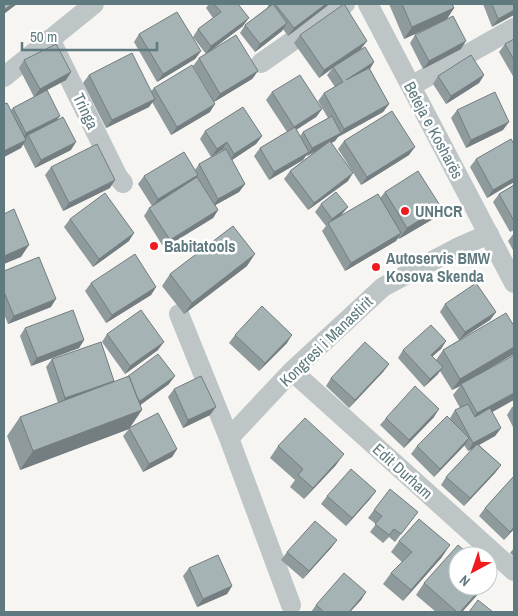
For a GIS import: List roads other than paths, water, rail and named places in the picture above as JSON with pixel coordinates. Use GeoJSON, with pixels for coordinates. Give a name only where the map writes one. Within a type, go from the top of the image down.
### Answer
{"type":"FeatureCollection","features":[{"type":"Feature","properties":{"kind":"street"},"geometry":{"type":"LineString","coordinates":[[4,77],[94,4]]}},
{"type":"Feature","properties":{"kind":"street"},"geometry":{"type":"LineString","coordinates":[[261,63],[345,4]]}},
{"type":"Feature","properties":{"kind":"street","name":"Beteja e Kosharës"},"geometry":{"type":"LineString","coordinates":[[368,4],[514,283]]}},
{"type":"Feature","properties":{"kind":"street"},"geometry":{"type":"LineString","coordinates":[[411,86],[514,28]]}},
{"type":"Feature","properties":{"kind":"street","name":"Tringa"},"geometry":{"type":"LineString","coordinates":[[50,39],[118,177],[123,182]]}},
{"type":"Feature","properties":{"kind":"street","name":"Kongresi i Manastirit"},"geometry":{"type":"LineString","coordinates":[[229,438],[292,371],[383,287],[457,248],[489,234]]}},
{"type":"Feature","properties":{"kind":"street"},"geometry":{"type":"LineString","coordinates":[[179,314],[229,438],[291,605]]}},
{"type":"Feature","properties":{"kind":"street","name":"Edit Durham"},"geometry":{"type":"LineString","coordinates":[[292,371],[514,571]]}},
{"type":"Feature","properties":{"kind":"place","name":"UNHCR"},"geometry":{"type":"Point","coordinates":[405,211]}},
{"type":"Feature","properties":{"kind":"place","name":"Babitatools"},"geometry":{"type":"Point","coordinates":[154,246]}},
{"type":"Feature","properties":{"kind":"place","name":"Autoservis BMW Kosova Skenda"},"geometry":{"type":"Point","coordinates":[376,267]}}]}
